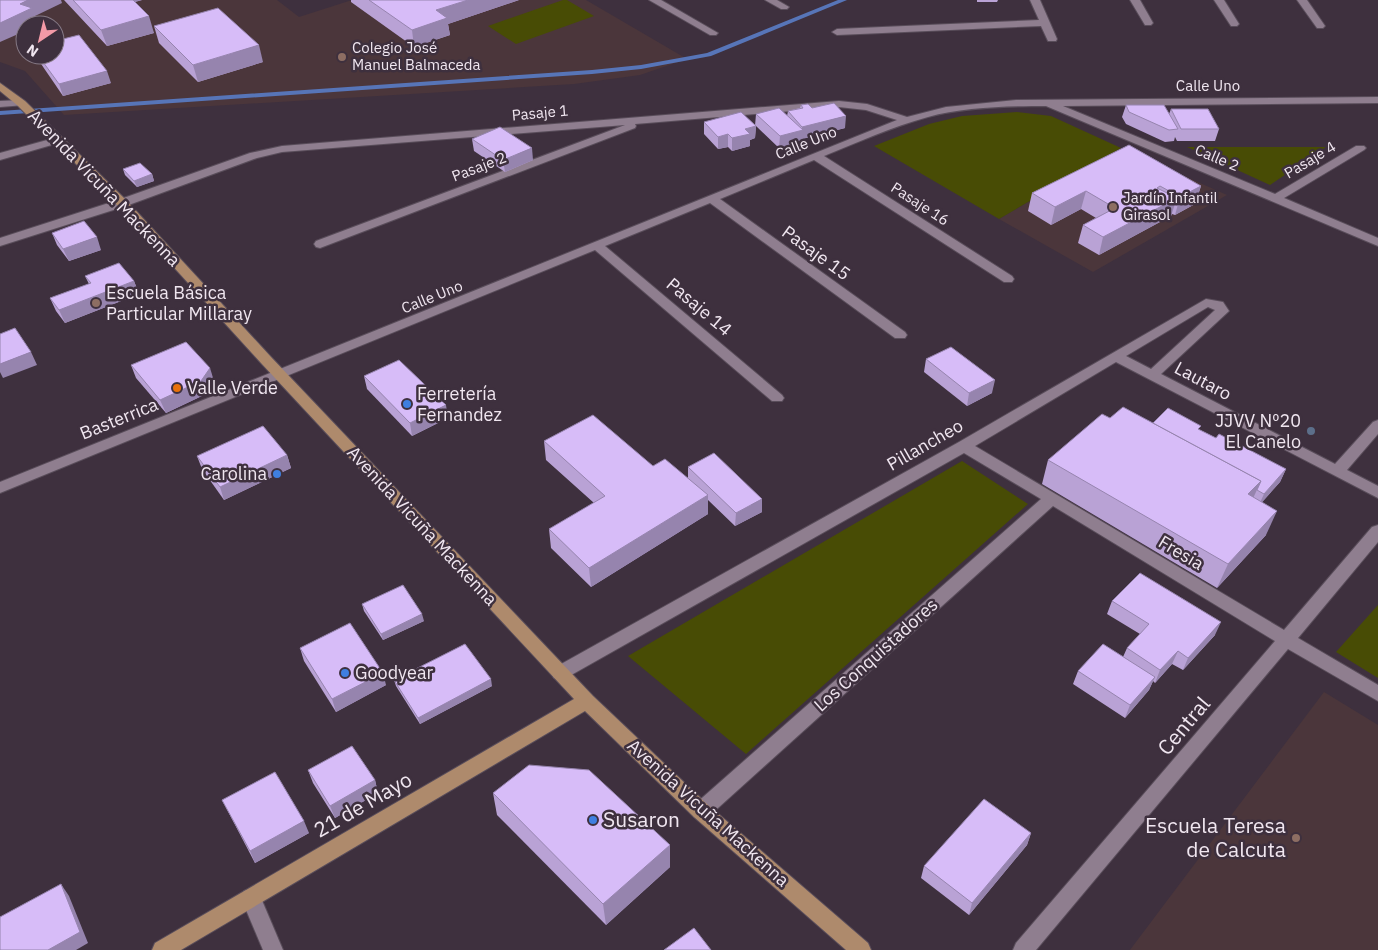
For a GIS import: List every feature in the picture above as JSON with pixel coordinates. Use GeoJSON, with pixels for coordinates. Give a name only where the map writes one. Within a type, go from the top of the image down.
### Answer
{"type":"FeatureCollection","features":[{"type":"Feature","properties":{"kind":"main road","name":"Avenida Vicuña Mackenna"},"geometry":{"type":"LineString","coordinates":[[0,86],[24,106],[122,203],[280,375],[587,701],[701,811],[861,950]]}},
{"type":"Feature","properties":{"kind":"main road","name":"21 de Mayo"},"geometry":{"type":"LineString","coordinates":[[162,950],[587,701]]}},
{"type":"Feature","properties":{"kind":"street"},"geometry":{"type":"LineString","coordinates":[[654,0],[713,33]]}},
{"type":"Feature","properties":{"kind":"street"},"geometry":{"type":"LineString","coordinates":[[770,0],[784,7]]}},
{"type":"Feature","properties":{"kind":"street"},"geometry":{"type":"LineString","coordinates":[[1035,0],[1052,39]]}},
{"type":"Feature","properties":{"kind":"street"},"geometry":{"type":"LineString","coordinates":[[1135,0],[1148,23]]}},
{"type":"Feature","properties":{"kind":"street"},"geometry":{"type":"LineString","coordinates":[[1219,0],[1234,24]]}},
{"type":"Feature","properties":{"kind":"street"},"geometry":{"type":"LineString","coordinates":[[1302,0],[1320,26]]}},
{"type":"Feature","properties":{"kind":"street"},"geometry":{"type":"LineString","coordinates":[[837,32],[1045,23]]}},
{"type":"Feature","properties":{"kind":"street","name":"Calle Uno"},"geometry":{"type":"LineString","coordinates":[[280,375],[711,198],[907,120],[967,106],[1044,102],[1378,100]]}},
{"type":"Feature","properties":{"kind":"street","name":"Calle 2"},"geometry":{"type":"LineString","coordinates":[[1044,102],[1378,242]]}},
{"type":"Feature","properties":{"kind":"street"},"geometry":{"type":"LineString","coordinates":[[0,104],[24,106]]}},
{"type":"Feature","properties":{"kind":"street","name":"Pasaje 1"},"geometry":{"type":"LineString","coordinates":[[0,242],[122,203],[239,160],[282,149],[839,104],[867,107],[907,120]]}},
{"type":"Feature","properties":{"kind":"street","name":"Pasaje 2"},"geometry":{"type":"LineString","coordinates":[[320,244],[648,119]]}},
{"type":"Feature","properties":{"kind":"street"},"geometry":{"type":"LineString","coordinates":[[0,157],[58,140]]}},
{"type":"Feature","properties":{"kind":"street","name":"Pasaje 4"},"geometry":{"type":"LineString","coordinates":[[1275,199],[1360,148]]}},
{"type":"Feature","properties":{"kind":"street","name":"Pasaje 16"},"geometry":{"type":"LineString","coordinates":[[816,156],[1008,279]]}},
{"type":"Feature","properties":{"kind":"street","name":"Pasaje 15"},"geometry":{"type":"LineString","coordinates":[[711,198],[900,335]]}},
{"type":"Feature","properties":{"kind":"street","name":"Pasaje 14"},"geometry":{"type":"LineString","coordinates":[[597,245],[777,398]]}},
{"type":"Feature","properties":{"kind":"street","name":"Pillancheo"},"geometry":{"type":"LineString","coordinates":[[560,673],[964,446],[1206,303],[1218,305],[1222,311],[1152,375]]}},
{"type":"Feature","properties":{"kind":"street","name":"Lautaro"},"geometry":{"type":"LineString","coordinates":[[1117,357],[1378,493]]}},
{"type":"Feature","properties":{"kind":"street","name":"Basterrica"},"geometry":{"type":"LineString","coordinates":[[0,488],[280,375]]}},
{"type":"Feature","properties":{"kind":"street"},"geometry":{"type":"LineString","coordinates":[[1337,472],[1378,425]]}},
{"type":"Feature","properties":{"kind":"street","name":"Fresia"},"geometry":{"type":"LineString","coordinates":[[964,446],[1378,694]]}},
{"type":"Feature","properties":{"kind":"street","name":"Los Conquistadores"},"geometry":{"type":"LineString","coordinates":[[701,811],[1051,499]]}},
{"type":"Feature","properties":{"kind":"street","name":"Central"},"geometry":{"type":"LineString","coordinates":[[1023,950],[1378,531]]}},
{"type":"Feature","properties":{"kind":"street"},"geometry":{"type":"LineString","coordinates":[[251,898],[273,950]]}},
{"type":"Feature","properties":{"kind":"shaded area","name":"Colegio José Manuel Balmaceda"},"geometry":{"type":"Polygon","coordinates":[[[0,0],[277,0],[299,17],[352,0],[586,0],[687,59],[640,75],[574,84],[64,115],[25,71],[0,62],[0,0]]]}},
{"type":"Feature","properties":{"kind":"shaded area"},"geometry":{"type":"Polygon","coordinates":[[[567,0],[594,16],[516,44],[488,26],[567,0]]]}},
{"type":"Feature","properties":{"kind":"shaded area"},"geometry":{"type":"Polygon","coordinates":[[[1017,112],[1051,116],[1121,148],[999,219],[874,146],[929,124],[962,116],[1017,112]]]}},
{"type":"Feature","properties":{"kind":"shaded area"},"geometry":{"type":"Polygon","coordinates":[[[1187,147],[1326,147],[1270,185],[1187,147]]]}},
{"type":"Feature","properties":{"kind":"shaded area","name":"Jardín Infantil Girasol"},"geometry":{"type":"Polygon","coordinates":[[[1121,148],[1227,195],[1093,272],[999,219],[1121,148]]]}},
{"type":"Feature","properties":{"kind":"shaded area"},"geometry":{"type":"Polygon","coordinates":[[[962,461],[1028,504],[746,754],[628,656],[962,461]]]}},
{"type":"Feature","properties":{"kind":"shaded area"},"geometry":{"type":"Polygon","coordinates":[[[1378,605],[1378,678],[1336,652],[1378,605]]]}},
{"type":"Feature","properties":{"kind":"shaded area","name":"Escuela Teresa de Calcuta"},"geometry":{"type":"Polygon","coordinates":[[[1324,692],[1378,725],[1378,950],[1130,950],[1324,692]]]}},
{"type":"Feature","properties":{"kind":"building"},"geometry":{"type":"Polygon","coordinates":[[[0,0],[28,0],[20,4],[32,8],[0,23],[0,0]]]}},
{"type":"Feature","properties":{"kind":"building"},"geometry":{"type":"Polygon","coordinates":[[[73,0],[133,0],[149,16],[101,30],[73,0]]]}},
{"type":"Feature","properties":{"kind":"building"},"geometry":{"type":"Polygon","coordinates":[[[369,0],[468,0],[436,10],[447,18],[412,30],[369,0]]]}},
{"type":"Feature","properties":{"kind":"building"},"geometry":{"type":"Polygon","coordinates":[[[218,8],[259,45],[193,65],[154,26],[218,8]]]}},
{"type":"Feature","properties":{"kind":"building"},"geometry":{"type":"Polygon","coordinates":[[[79,35],[107,71],[59,84],[45,65],[65,65],[65,38],[79,35]]]}},
{"type":"Feature","properties":{"kind":"building"},"geometry":{"type":"Polygon","coordinates":[[[834,103],[846,116],[802,127],[788,111],[803,108],[801,105],[808,104],[812,108],[834,103]]]}},
{"type":"Feature","properties":{"kind":"building"},"geometry":{"type":"Polygon","coordinates":[[[1126,105],[1164,105],[1178,129],[1169,130],[1129,112],[1126,105]]]}},
{"type":"Feature","properties":{"kind":"building"},"geometry":{"type":"Polygon","coordinates":[[[779,108],[803,130],[780,136],[756,114],[779,108]]]}},
{"type":"Feature","properties":{"kind":"building"},"geometry":{"type":"Polygon","coordinates":[[[1171,109],[1208,109],[1219,129],[1181,129],[1171,109]]]}},
{"type":"Feature","properties":{"kind":"building"},"geometry":{"type":"Polygon","coordinates":[[[741,112],[756,126],[745,129],[750,134],[732,138],[728,134],[718,137],[704,122],[741,112]]]}},
{"type":"Feature","properties":{"kind":"building"},"geometry":{"type":"Polygon","coordinates":[[[500,127],[532,148],[503,160],[472,139],[500,127]]]}},
{"type":"Feature","properties":{"kind":"building"},"geometry":{"type":"Polygon","coordinates":[[[1129,145],[1201,186],[1180,197],[1160,186],[1157,188],[1177,198],[1103,237],[1083,225],[1115,208],[1086,191],[1055,207],[1032,193],[1129,145]]]}},
{"type":"Feature","properties":{"kind":"building"},"geometry":{"type":"Polygon","coordinates":[[[140,163],[152,174],[134,181],[123,169],[140,163]]]}},
{"type":"Feature","properties":{"kind":"building"},"geometry":{"type":"Polygon","coordinates":[[[84,221],[97,237],[63,249],[52,233],[84,221]]]}},
{"type":"Feature","properties":{"kind":"building"},"geometry":{"type":"Polygon","coordinates":[[[119,263],[134,281],[59,310],[50,298],[91,283],[85,276],[119,263]]]}},
{"type":"Feature","properties":{"kind":"building"},"geometry":{"type":"Polygon","coordinates":[[[15,328],[31,352],[0,364],[0,334],[15,328]]]}},
{"type":"Feature","properties":{"kind":"building","name":"Valle Verde"},"geometry":{"type":"Polygon","coordinates":[[[186,342],[210,368],[201,381],[160,400],[131,365],[186,342]]]}},
{"type":"Feature","properties":{"kind":"building"},"geometry":{"type":"Polygon","coordinates":[[[951,347],[995,380],[969,393],[926,359],[951,347]]]}},
{"type":"Feature","properties":{"kind":"building","name":"Ferretería Fernandez"},"geometry":{"type":"Polygon","coordinates":[[[399,360],[446,405],[410,423],[364,376],[399,360]]]}},
{"type":"Feature","properties":{"kind":"building"},"geometry":{"type":"Polygon","coordinates":[[[1123,407],[1261,481],[1248,494],[1277,511],[1228,564],[1048,460],[1102,414],[1110,418],[1123,407]]]}},
{"type":"Feature","properties":{"kind":"building"},"geometry":{"type":"Polygon","coordinates":[[[1168,408],[1201,426],[1198,429],[1216,438],[1219,434],[1286,469],[1264,494],[1257,490],[1261,481],[1153,423],[1168,408]]]}},
{"type":"Feature","properties":{"kind":"building"},"geometry":{"type":"Polygon","coordinates":[[[593,415],[653,466],[665,459],[708,495],[589,568],[549,529],[605,496],[544,441],[593,415]]]}},
{"type":"Feature","properties":{"kind":"building"},"geometry":{"type":"Polygon","coordinates":[[[263,426],[287,455],[220,487],[197,456],[263,426]]]}},
{"type":"Feature","properties":{"kind":"building"},"geometry":{"type":"Polygon","coordinates":[[[714,453],[762,499],[736,513],[688,467],[714,453]]]}},
{"type":"Feature","properties":{"kind":"building"},"geometry":{"type":"Polygon","coordinates":[[[1140,573],[1221,622],[1188,658],[1178,651],[1160,670],[1127,648],[1149,624],[1112,601],[1140,573]]]}},
{"type":"Feature","properties":{"kind":"building"},"geometry":{"type":"Polygon","coordinates":[[[403,585],[422,614],[381,634],[362,604],[403,585]]]}},
{"type":"Feature","properties":{"kind":"building","name":"Goodyear"},"geometry":{"type":"Polygon","coordinates":[[[350,623],[383,673],[332,699],[300,648],[350,623]]]}},
{"type":"Feature","properties":{"kind":"building"},"geometry":{"type":"Polygon","coordinates":[[[465,644],[491,679],[418,718],[394,680],[465,644]]]}},
{"type":"Feature","properties":{"kind":"building"},"geometry":{"type":"Polygon","coordinates":[[[1103,644],[1155,677],[1130,705],[1078,671],[1103,644]]]}},
{"type":"Feature","properties":{"kind":"building"},"geometry":{"type":"Polygon","coordinates":[[[352,746],[375,780],[330,806],[308,770],[352,746]]]}},
{"type":"Feature","properties":{"kind":"building"},"geometry":{"type":"Polygon","coordinates":[[[529,765],[589,770],[670,845],[603,904],[493,793],[529,765]]]}},
{"type":"Feature","properties":{"kind":"building"},"geometry":{"type":"Polygon","coordinates":[[[275,772],[304,821],[250,851],[222,800],[275,772]]]}},
{"type":"Feature","properties":{"kind":"building"},"geometry":{"type":"Polygon","coordinates":[[[984,799],[1031,833],[972,903],[924,866],[984,799]]]}},
{"type":"Feature","properties":{"kind":"building"},"geometry":{"type":"Polygon","coordinates":[[[61,884],[80,932],[48,950],[0,950],[0,917],[61,884]]]}},
{"type":"Feature","properties":{"kind":"building"},"geometry":{"type":"Polygon","coordinates":[[[694,928],[711,950],[664,950],[694,928]]]}},
{"type":"Feature","properties":{"kind":"waterway"},"geometry":{"type":"LineString","coordinates":[[0,113],[641,67],[709,55],[844,0]]}},
{"type":"Feature","properties":{"kind":"place","name":"Colegio José Manuel Balmaceda"},"geometry":{"type":"Point","coordinates":[342,57]}},
{"type":"Feature","properties":{"kind":"place","name":"Jardín Infantil Girasol"},"geometry":{"type":"Point","coordinates":[1113,207]}},
{"type":"Feature","properties":{"kind":"place","name":"Escuela Básica Particular Millaray"},"geometry":{"type":"Point","coordinates":[96,303]}},
{"type":"Feature","properties":{"kind":"place","name":"Valle Verde"},"geometry":{"type":"Point","coordinates":[177,388]}},
{"type":"Feature","properties":{"kind":"place","name":"Ferretería Fernandez"},"geometry":{"type":"Point","coordinates":[407,404]}},
{"type":"Feature","properties":{"kind":"place","name":"JJVV Nº20 El Canelo"},"geometry":{"type":"Point","coordinates":[1311,431]}},
{"type":"Feature","properties":{"kind":"place","name":"Carolina"},"geometry":{"type":"Point","coordinates":[277,474]}},
{"type":"Feature","properties":{"kind":"place","name":"Goodyear"},"geometry":{"type":"Point","coordinates":[345,673]}},
{"type":"Feature","properties":{"kind":"place","name":"Susaron"},"geometry":{"type":"Point","coordinates":[593,820]}},
{"type":"Feature","properties":{"kind":"place","name":"Escuela Teresa de Calcuta"},"geometry":{"type":"Point","coordinates":[1296,838]}}]}
